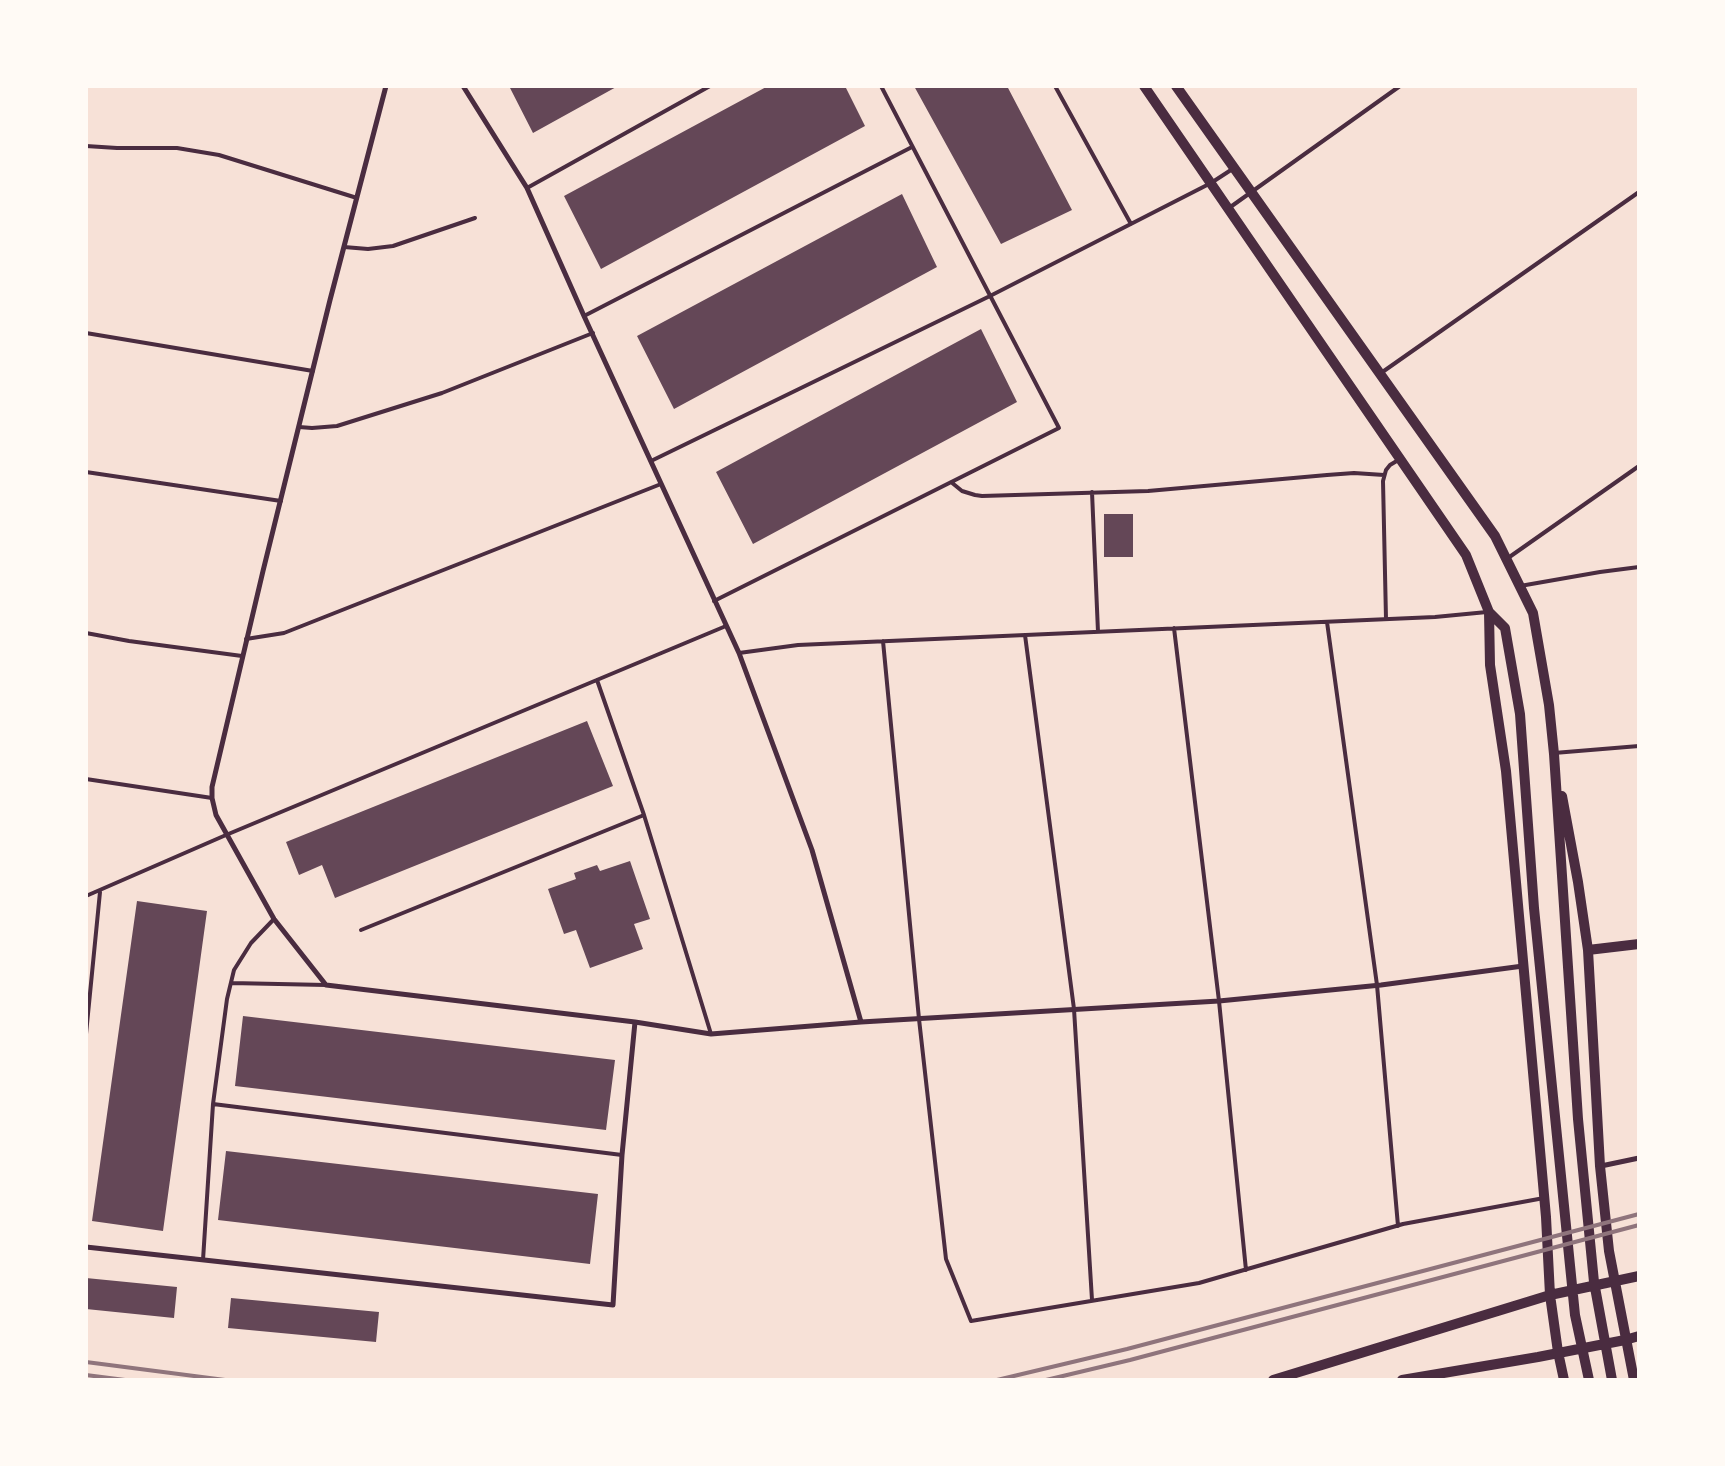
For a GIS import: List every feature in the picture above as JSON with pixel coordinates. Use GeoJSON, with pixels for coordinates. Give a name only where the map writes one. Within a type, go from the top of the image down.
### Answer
{"type":"FeatureCollection","features":[{"type":"Feature","properties":{"kind":"main road"},"geometry":{"type":"LineString","coordinates":[[1144,86],[1466,555],[1489,612],[1490,665],[1506,771],[1546,1217],[1550,1295],[1564,1380]]}},
{"type":"Feature","properties":{"kind":"main road"},"geometry":{"type":"LineString","coordinates":[[1176,86],[1495,536],[1533,613],[1549,705],[1554,754],[1578,1119],[1594,1282],[1612,1380]]}},
{"type":"Feature","properties":{"kind":"main road"},"geometry":{"type":"LineString","coordinates":[[1489,612],[1505,628],[1520,714],[1534,908],[1561,1184],[1575,1315],[1589,1380]]}},
{"type":"Feature","properties":{"kind":"main road"},"geometry":{"type":"LineString","coordinates":[[1554,754],[1578,882],[1588,950],[1600,1166],[1609,1251],[1634,1380]]}},
{"type":"Feature","properties":{"kind":"main road"},"geometry":{"type":"LineString","coordinates":[[1588,950],[1639,944]]}},
{"type":"Feature","properties":{"kind":"main road"},"geometry":{"type":"LineString","coordinates":[[1273,1380],[1550,1295],[1639,1276]]}},
{"type":"Feature","properties":{"kind":"main road"},"geometry":{"type":"LineString","coordinates":[[1402,1380],[1639,1336]]}},
{"type":"Feature","properties":{"kind":"street"},"geometry":{"type":"LineString","coordinates":[[386,86],[280,501],[213,775],[212,798],[216,816],[226,835],[274,919],[326,985],[635,1022],[712,1034],[861,1022],[1219,1001],[1377,985],[1523,966]]}},
{"type":"Feature","properties":{"kind":"street"},"geometry":{"type":"LineString","coordinates":[[464,86],[527,188],[738,654],[812,850],[861,1022]]}},
{"type":"Feature","properties":{"kind":"street"},"geometry":{"type":"LineString","coordinates":[[86,1247],[613,1304],[622,1155],[635,1022]]}},
{"type":"Feature","properties":{"kind":"street"},"geometry":{"type":"LineString","coordinates":[[1600,1166],[1639,1158]]}},
{"type":"Feature","properties":{"kind":"lane"},"geometry":{"type":"LineString","coordinates":[[527,188],[710,86]]}},
{"type":"Feature","properties":{"kind":"lane"},"geometry":{"type":"LineString","coordinates":[[714,601],[1059,428],[881,86]]}},
{"type":"Feature","properties":{"kind":"lane"},"geometry":{"type":"LineString","coordinates":[[1055,86],[1131,224]]}},
{"type":"Feature","properties":{"kind":"lane"},"geometry":{"type":"LineString","coordinates":[[1227,209],[1400,86]]}},
{"type":"Feature","properties":{"kind":"lane"},"geometry":{"type":"LineString","coordinates":[[86,146],[171,148],[212,153],[357,198]]}},
{"type":"Feature","properties":{"kind":"lane"},"geometry":{"type":"LineString","coordinates":[[584,316],[912,147]]}},
{"type":"Feature","properties":{"kind":"lane"},"geometry":{"type":"LineString","coordinates":[[651,461],[990,296],[1211,183],[1234,168]]}},
{"type":"Feature","properties":{"kind":"lane"},"geometry":{"type":"LineString","coordinates":[[1380,374],[1639,192]]}},
{"type":"Feature","properties":{"kind":"lane"},"geometry":{"type":"LineString","coordinates":[[344,247],[368,249],[393,246],[476,218]]}},
{"type":"Feature","properties":{"kind":"lane"},"geometry":{"type":"LineString","coordinates":[[86,333],[313,371]]}},
{"type":"Feature","properties":{"kind":"lane"},"geometry":{"type":"LineString","coordinates":[[299,427],[337,426],[442,393],[593,333]]}},
{"type":"Feature","properties":{"kind":"lane"},"geometry":{"type":"LineString","coordinates":[[1386,619],[1384,475],[1390,465],[1400,459]]}},
{"type":"Feature","properties":{"kind":"lane"},"geometry":{"type":"LineString","coordinates":[[1506,559],[1639,466]]}},
{"type":"Feature","properties":{"kind":"lane"},"geometry":{"type":"LineString","coordinates":[[86,472],[280,501]]}},
{"type":"Feature","properties":{"kind":"lane"},"geometry":{"type":"LineString","coordinates":[[951,482],[962,491],[975,495],[1187,488],[1354,473],[1384,475]]}},
{"type":"Feature","properties":{"kind":"lane"},"geometry":{"type":"LineString","coordinates":[[246,639],[284,633],[661,484]]}},
{"type":"Feature","properties":{"kind":"lane"},"geometry":{"type":"LineString","coordinates":[[1092,492],[1098,632]]}},
{"type":"Feature","properties":{"kind":"lane"},"geometry":{"type":"LineString","coordinates":[[1519,586],[1600,572],[1639,568]]}},
{"type":"Feature","properties":{"kind":"lane"},"geometry":{"type":"LineString","coordinates":[[738,654],[798,645],[1327,622],[1489,612]]}},
{"type":"Feature","properties":{"kind":"lane"},"geometry":{"type":"LineString","coordinates":[[1327,622],[1377,985],[1398,1226]]}},
{"type":"Feature","properties":{"kind":"lane"},"geometry":{"type":"LineString","coordinates":[[86,896],[100,892],[226,835],[726,626]]}},
{"type":"Feature","properties":{"kind":"lane"},"geometry":{"type":"LineString","coordinates":[[1174,628],[1219,1001],[1246,1270]]}},
{"type":"Feature","properties":{"kind":"lane"},"geometry":{"type":"LineString","coordinates":[[86,633],[129,641],[242,656]]}},
{"type":"Feature","properties":{"kind":"lane"},"geometry":{"type":"LineString","coordinates":[[1025,635],[1074,1010],[1092,1300]]}},
{"type":"Feature","properties":{"kind":"lane"},"geometry":{"type":"LineString","coordinates":[[883,641],[918,1019],[946,1259],[971,1320],[1199,1283],[1398,1226],[1544,1198]]}},
{"type":"Feature","properties":{"kind":"lane"},"geometry":{"type":"LineString","coordinates":[[597,680],[644,815],[712,1034]]}},
{"type":"Feature","properties":{"kind":"lane"},"geometry":{"type":"LineString","coordinates":[[1554,754],[1639,746]]}},
{"type":"Feature","properties":{"kind":"lane"},"geometry":{"type":"LineString","coordinates":[[86,779],[212,798]]}},
{"type":"Feature","properties":{"kind":"lane"},"geometry":{"type":"LineString","coordinates":[[361,930],[644,815]]}},
{"type":"Feature","properties":{"kind":"lane"},"geometry":{"type":"LineString","coordinates":[[86,1034],[100,892]]}},
{"type":"Feature","properties":{"kind":"lane"},"geometry":{"type":"LineString","coordinates":[[203,1260],[213,1104],[227,999],[234,970],[251,943],[274,919]]}},
{"type":"Feature","properties":{"kind":"lane"},"geometry":{"type":"LineString","coordinates":[[231,983],[326,985]]}},
{"type":"Feature","properties":{"kind":"lane"},"geometry":{"type":"LineString","coordinates":[[213,1104],[622,1155]]}},
{"type":"Feature","properties":{"kind":"building"},"geometry":{"type":"Polygon","coordinates":[[[509,86],[618,86],[533,133],[509,86]]]}},
{"type":"Feature","properties":{"kind":"building"},"geometry":{"type":"Polygon","coordinates":[[[768,86],[845,86],[865,126],[601,269],[564,196],[768,86]]]}},
{"type":"Feature","properties":{"kind":"building"},"geometry":{"type":"Polygon","coordinates":[[[914,86],[1007,86],[1072,210],[1001,244],[914,86]]]}},
{"type":"Feature","properties":{"kind":"building"},"geometry":{"type":"Polygon","coordinates":[[[902,194],[937,267],[674,409],[637,336],[902,194]]]}},
{"type":"Feature","properties":{"kind":"building"},"geometry":{"type":"Polygon","coordinates":[[[981,329],[1017,402],[753,544],[716,472],[981,329]]]}},
{"type":"Feature","properties":{"kind":"building"},"geometry":{"type":"Polygon","coordinates":[[[1104,514],[1133,514],[1133,557],[1104,557],[1104,514]]]}},
{"type":"Feature","properties":{"kind":"building"},"geometry":{"type":"Polygon","coordinates":[[[587,721],[613,786],[335,898],[322,865],[299,875],[286,842],[587,721]]]}},
{"type":"Feature","properties":{"kind":"building"},"geometry":{"type":"Polygon","coordinates":[[[630,861],[650,919],[634,924],[643,949],[590,968],[576,930],[564,934],[548,889],[576,879],[574,873],[597,865],[600,871],[630,861]]]}},
{"type":"Feature","properties":{"kind":"building"},"geometry":{"type":"Polygon","coordinates":[[[137,901],[207,911],[163,1231],[92,1221],[137,901]]]}},
{"type":"Feature","properties":{"kind":"building"},"geometry":{"type":"Polygon","coordinates":[[[243,1016],[615,1060],[606,1130],[235,1086],[243,1016]]]}},
{"type":"Feature","properties":{"kind":"building"},"geometry":{"type":"Polygon","coordinates":[[[226,1151],[598,1194],[590,1264],[218,1220],[226,1151]]]}},
{"type":"Feature","properties":{"kind":"building"},"geometry":{"type":"Polygon","coordinates":[[[86,1278],[177,1287],[174,1318],[86,1309],[86,1278]]]}},
{"type":"Feature","properties":{"kind":"building"},"geometry":{"type":"Polygon","coordinates":[[[231,1298],[379,1312],[376,1342],[228,1328],[231,1298]]]}},
{"type":"Feature","properties":{"kind":"railway"},"geometry":{"type":"LineString","coordinates":[[997,1380],[1127,1349],[1639,1214]]}},
{"type":"Feature","properties":{"kind":"railway"},"geometry":{"type":"LineString","coordinates":[[1046,1380],[1130,1360],[1639,1225]]}},
{"type":"Feature","properties":{"kind":"railway"},"geometry":{"type":"LineString","coordinates":[[86,1362],[225,1380]]}},
{"type":"Feature","properties":{"kind":"railway"},"geometry":{"type":"LineString","coordinates":[[86,1375],[125,1380]]}}]}
